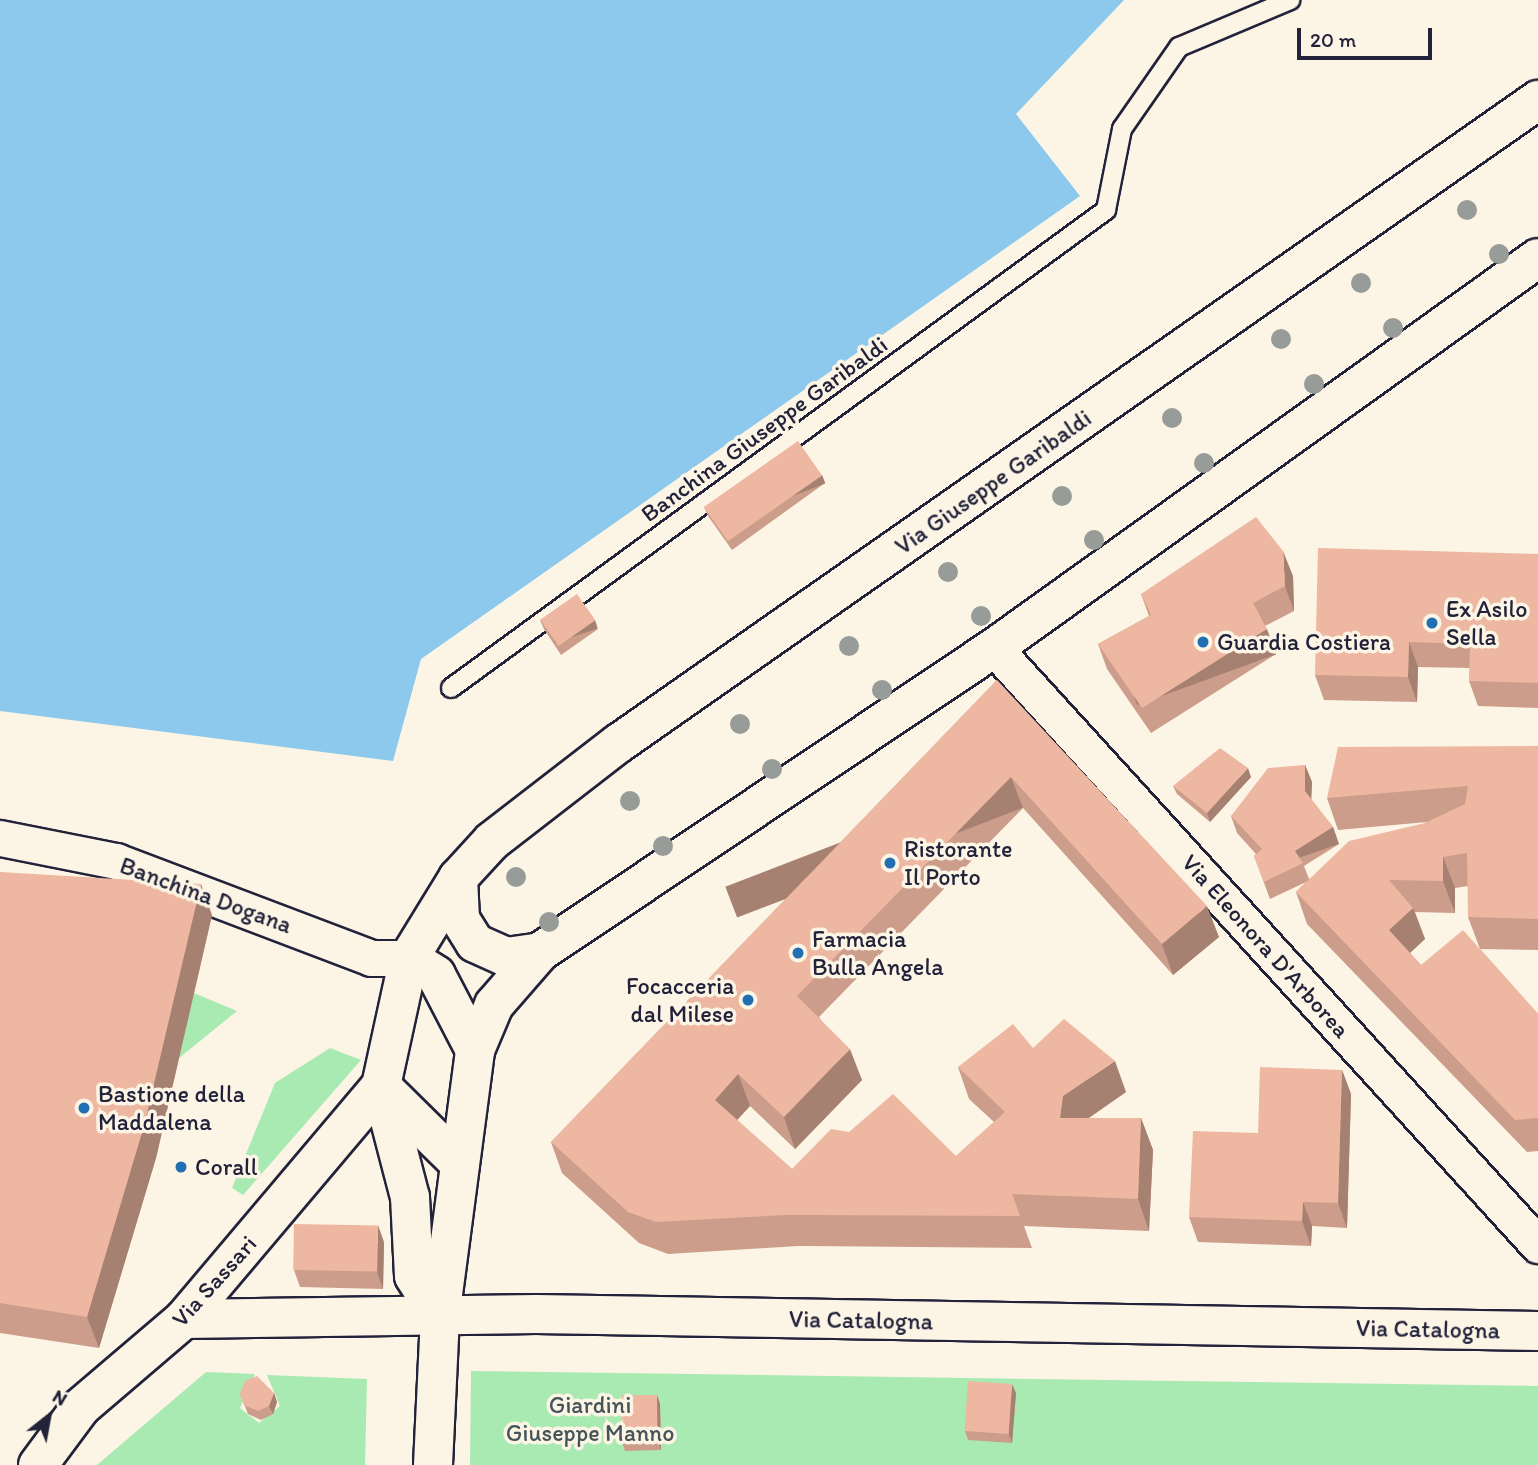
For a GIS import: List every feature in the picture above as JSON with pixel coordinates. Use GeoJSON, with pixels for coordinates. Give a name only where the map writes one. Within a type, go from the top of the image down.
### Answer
{"type":"FeatureCollection","features":[{"type":"Feature","properties":{"kind":"main road","name":"Via Giuseppe Garibaldi"},"geometry":{"type":"LineString","coordinates":[[440,1317],[414,1276],[411,1197],[381,1086],[409,958],[458,878],[492,841],[620,743],[1538,100]]}},
{"type":"Feature","properties":{"kind":"main road"},"geometry":{"type":"LineString","coordinates":[[433,1465],[440,1317],[475,1050],[494,1005],[540,952],[994,648],[1538,258]]}},
{"type":"Feature","properties":{"kind":"main road"},"geometry":{"type":"LineString","coordinates":[[458,878],[460,919],[475,943],[506,957],[540,952]]}},
{"type":"Feature","properties":{"kind":"main road"},"geometry":{"type":"LineString","coordinates":[[409,958],[436,975],[475,1050]]}},
{"type":"Feature","properties":{"kind":"main road"},"geometry":{"type":"LineString","coordinates":[[381,1086],[460,1164]]}},
{"type":"Feature","properties":{"kind":"main road","name":"Via Sassari"},"geometry":{"type":"LineString","coordinates":[[38,1465],[90,1399],[184,1319],[381,1086]]}},
{"type":"Feature","properties":{"kind":"main road","name":"Via Catalogna"},"geometry":{"type":"LineString","coordinates":[[184,1319],[440,1317],[1538,1331]]}},
{"type":"Feature","properties":{"kind":"street","name":"Via Eleonora D'Arborea"},"geometry":{"type":"LineString","coordinates":[[994,648],[1538,1245]]}},
{"type":"Feature","properties":{"kind":"street","name":"Banchina Dogana"},"geometry":{"type":"LineString","coordinates":[[0,838],[116,861],[371,958],[409,958]]}},
{"type":"Feature","properties":{"kind":"lane","name":"Banchina Giuseppe Garibaldi"},"geometry":{"type":"LineString","coordinates":[[451,688],[1106,210],[1122,128],[1179,47],[1290,0]]}},
{"type":"Feature","properties":{"kind":"green space"},"geometry":{"type":"Polygon","coordinates":[[[194,993],[237,1011],[179,1058],[194,993]]]}},
{"type":"Feature","properties":{"kind":"green space"},"geometry":{"type":"Polygon","coordinates":[[[330,1048],[361,1060],[243,1195],[232,1188],[275,1083],[330,1048]]]}},
{"type":"Feature","properties":{"kind":"green space","name":"Giardini Giuseppe Manno"},"geometry":{"type":"Polygon","coordinates":[[[471,1371],[1538,1386],[1538,1465],[470,1465],[471,1371]]]}},
{"type":"Feature","properties":{"kind":"green space"},"geometry":{"type":"Polygon","coordinates":[[[206,1372],[255,1374],[240,1408],[259,1423],[280,1406],[267,1375],[367,1379],[365,1465],[97,1465],[206,1372]]]}},
{"type":"Feature","properties":{"kind":"water"},"geometry":{"type":"Polygon","coordinates":[[[0,0],[1124,0],[1016,114],[1080,196],[421,659],[393,761],[0,711],[0,0]]]}},
{"type":"Feature","properties":{"kind":"building"},"geometry":{"type":"Polygon","coordinates":[[[798,441],[822,475],[728,541],[704,507],[798,441]]]}},
{"type":"Feature","properties":{"kind":"building"},"geometry":{"type":"Polygon","coordinates":[[[1256,517],[1283,551],[1285,586],[1253,603],[1267,629],[1142,708],[1098,644],[1151,615],[1141,594],[1256,517]]]}},
{"type":"Feature","properties":{"kind":"building","name":"Ex Asilo Sella"},"geometry":{"type":"Polygon","coordinates":[[[1318,548],[1538,554],[1538,683],[1469,681],[1470,644],[1409,642],[1408,677],[1315,675],[1318,548]]]}},
{"type":"Feature","properties":{"kind":"building"},"geometry":{"type":"Polygon","coordinates":[[[577,594],[595,620],[558,646],[540,620],[577,594]]]}},
{"type":"Feature","properties":{"kind":"building"},"geometry":{"type":"Polygon","coordinates":[[[997,680],[1207,906],[1162,944],[1011,777],[797,996],[850,1049],[784,1117],[738,1074],[715,1100],[792,1169],[831,1129],[849,1132],[893,1094],[956,1156],[1005,1112],[958,1067],[1013,1024],[1033,1048],[1064,1019],[1115,1061],[1063,1096],[1060,1118],[1141,1118],[1138,1199],[1012,1194],[1020,1216],[786,1215],[656,1222],[628,1212],[551,1142],[997,680]]]}},
{"type":"Feature","properties":{"kind":"building"},"geometry":{"type":"Polygon","coordinates":[[[1538,746],[1538,919],[1468,917],[1467,853],[1443,857],[1443,881],[1389,880],[1413,908],[1389,930],[1421,965],[1463,930],[1538,1014],[1538,1118],[1515,1120],[1296,892],[1349,841],[1425,823],[1465,804],[1468,786],[1327,798],[1338,747],[1538,746]]]}},
{"type":"Feature","properties":{"kind":"building"},"geometry":{"type":"Polygon","coordinates":[[[1220,748],[1248,768],[1207,813],[1173,786],[1220,748]]]}},
{"type":"Feature","properties":{"kind":"building"},"geometry":{"type":"Polygon","coordinates":[[[1305,765],[1305,791],[1333,827],[1295,851],[1303,863],[1264,882],[1254,856],[1262,849],[1231,816],[1268,768],[1305,765]]]}},
{"type":"Feature","properties":{"kind":"building","name":"Bastione della Maddalena"},"geometry":{"type":"Polygon","coordinates":[[[0,872],[201,884],[144,1126],[87,1317],[0,1303],[0,872]]]}},
{"type":"Feature","properties":{"kind":"building"},"geometry":{"type":"Polygon","coordinates":[[[1260,1067],[1342,1070],[1338,1203],[1303,1202],[1302,1221],[1189,1217],[1193,1131],[1258,1133],[1260,1067]]]}},
{"type":"Feature","properties":{"kind":"building"},"geometry":{"type":"Polygon","coordinates":[[[294,1224],[378,1225],[377,1271],[293,1270],[294,1224]]]}},
{"type":"Feature","properties":{"kind":"building"},"geometry":{"type":"Polygon","coordinates":[[[257,1376],[274,1393],[269,1406],[258,1411],[244,1405],[240,1394],[245,1381],[257,1376]]]}},
{"type":"Feature","properties":{"kind":"building"},"geometry":{"type":"Polygon","coordinates":[[[968,1381],[1012,1384],[1008,1434],[965,1431],[968,1381]]]}},
{"type":"Feature","properties":{"kind":"building"},"geometry":{"type":"Polygon","coordinates":[[[622,1395],[657,1395],[657,1442],[622,1442],[622,1395]]]}},
{"type":"Feature","properties":{"kind":"place","name":"Ex Asilo Sella"},"geometry":{"type":"Point","coordinates":[1432,623]}},
{"type":"Feature","properties":{"kind":"place","name":"Guardia Costiera"},"geometry":{"type":"Point","coordinates":[1203,642]}},
{"type":"Feature","properties":{"kind":"place","name":"Ristorante Il Porto"},"geometry":{"type":"Point","coordinates":[890,863]}},
{"type":"Feature","properties":{"kind":"place","name":"Farmacia Bulla Angela"},"geometry":{"type":"Point","coordinates":[798,953]}},
{"type":"Feature","properties":{"kind":"place","name":"Focacceria dal Milese"},"geometry":{"type":"Point","coordinates":[748,1000]}},
{"type":"Feature","properties":{"kind":"place","name":"Bastione della Maddalena"},"geometry":{"type":"Point","coordinates":[84,1108]}},
{"type":"Feature","properties":{"kind":"place","name":"Corall"},"geometry":{"type":"Point","coordinates":[181,1167]}}]}
